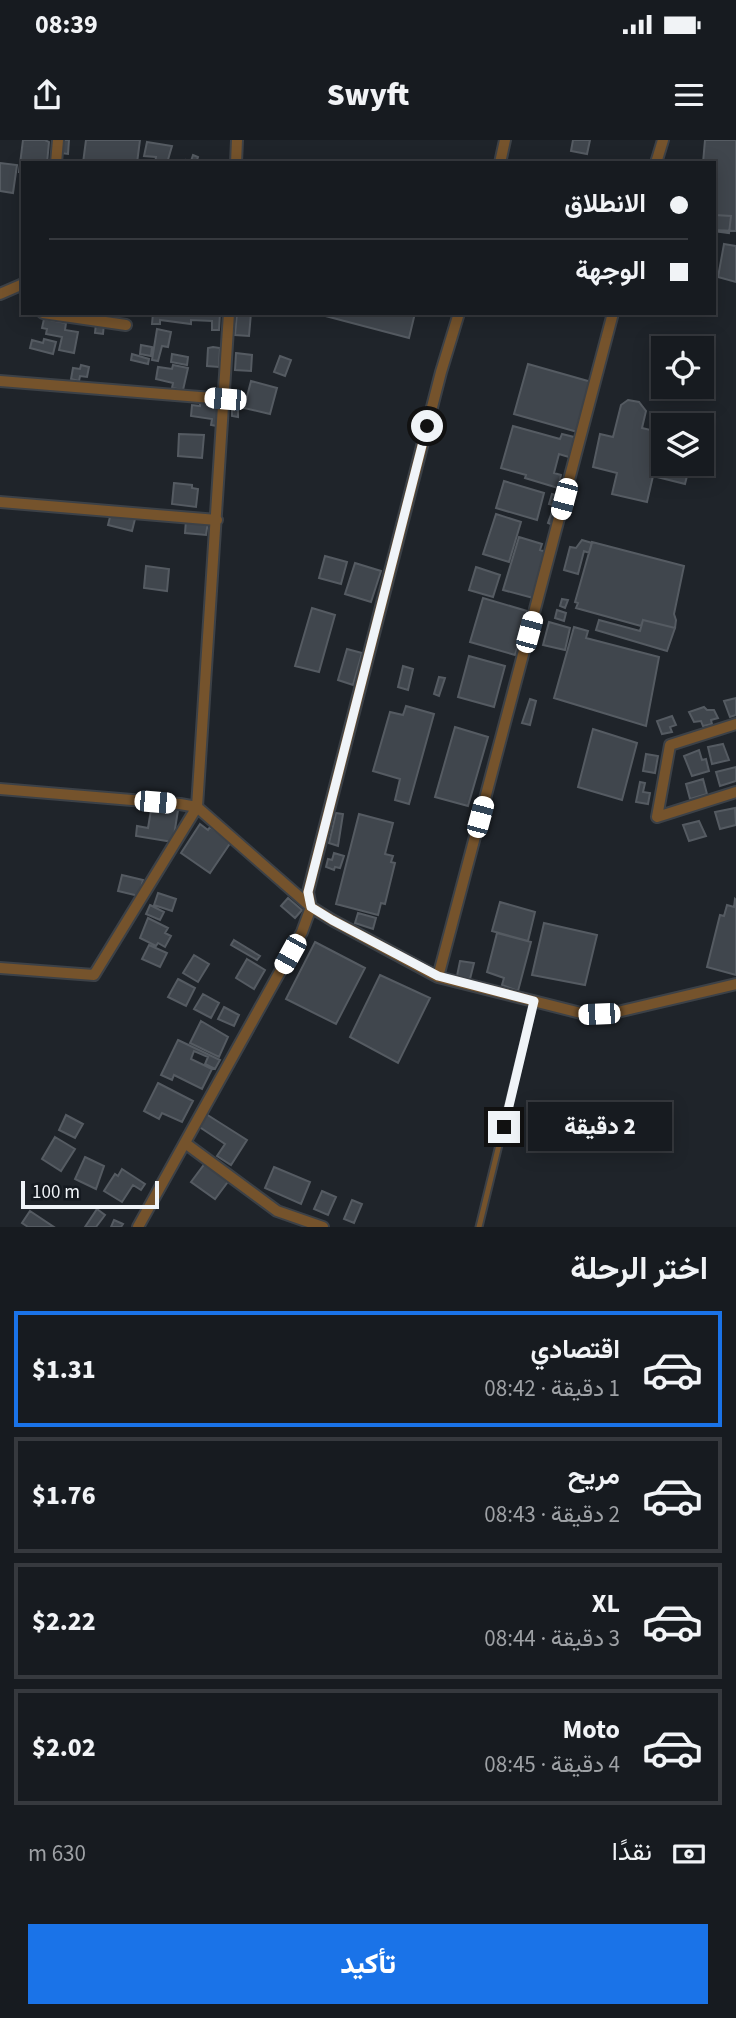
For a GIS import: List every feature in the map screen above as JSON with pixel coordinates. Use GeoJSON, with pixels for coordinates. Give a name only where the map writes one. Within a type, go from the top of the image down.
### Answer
{"type":"FeatureCollection","features":[{"type":"Feature","properties":{"kind":"street"},"geometry":{"type":"LineString","coordinates":[[56,161],[58,140]]}},
{"type":"Feature","properties":{"kind":"street"},"geometry":{"type":"LineString","coordinates":[[236,161],[237,140]]}},
{"type":"Feature","properties":{"kind":"street"},"geometry":{"type":"LineString","coordinates":[[500,161],[505,140]]}},
{"type":"Feature","properties":{"kind":"street"},"geometry":{"type":"LineString","coordinates":[[657,161],[663,140]]}},
{"type":"Feature","properties":{"kind":"street"},"geometry":{"type":"LineString","coordinates":[[0,293],[21,285]]}},
{"type":"Feature","properties":{"kind":"street"},"geometry":{"type":"LineString","coordinates":[[57,315],[126,325]]}},
{"type":"Feature","properties":{"kind":"street"},"geometry":{"type":"LineString","coordinates":[[0,968],[94,975],[197,807],[229,315]]}},
{"type":"Feature","properties":{"kind":"street"},"geometry":{"type":"LineString","coordinates":[[138,1227],[302,932],[311,907],[308,892],[321,839],[458,315]]}},
{"type":"Feature","properties":{"kind":"street"},"geometry":{"type":"LineString","coordinates":[[438,976],[612,315]]}},
{"type":"Feature","properties":{"kind":"street"},"geometry":{"type":"LineString","coordinates":[[0,381],[225,399]]}},
{"type":"Feature","properties":{"kind":"street"},"geometry":{"type":"LineString","coordinates":[[0,502],[217,520]]}},
{"type":"Feature","properties":{"kind":"street"},"geometry":{"type":"LineString","coordinates":[[736,724],[670,745],[657,817],[736,792]]}},
{"type":"Feature","properties":{"kind":"street"},"geometry":{"type":"LineString","coordinates":[[0,789],[197,807],[311,907],[438,976],[585,1014],[614,1013],[736,984]]}},
{"type":"Feature","properties":{"kind":"street"},"geometry":{"type":"LineString","coordinates":[[185,1143],[277,1211],[323,1227]]}},
{"type":"Feature","properties":{"kind":"lane"},"geometry":{"type":"LineString","coordinates":[[479,1227],[534,1001]]}},
{"type":"Feature","properties":{"kind":"building"},"geometry":{"type":"Polygon","coordinates":[[[23,140],[49,142],[47,161],[21,161],[19,172],[23,140]]]}},
{"type":"Feature","properties":{"kind":"building"},"geometry":{"type":"Polygon","coordinates":[[[61,140],[69,140],[68,154],[60,153],[61,140]]]}},
{"type":"Feature","properties":{"kind":"building"},"geometry":{"type":"Polygon","coordinates":[[[86,140],[140,140],[137,161],[83,161],[86,140]]]}},
{"type":"Feature","properties":{"kind":"building"},"geometry":{"type":"Polygon","coordinates":[[[573,140],[590,140],[587,154],[571,151],[573,140]]]}},
{"type":"Feature","properties":{"kind":"building"},"geometry":{"type":"Polygon","coordinates":[[[705,140],[736,140],[736,231],[716,230],[716,161],[703,161],[705,140]]]}},
{"type":"Feature","properties":{"kind":"building"},"geometry":{"type":"Polygon","coordinates":[[[147,142],[172,146],[168,161],[155,161],[156,157],[144,156],[147,142]]]}},
{"type":"Feature","properties":{"kind":"building"},"geometry":{"type":"Polygon","coordinates":[[[0,163],[17,165],[13,193],[0,191],[0,163]]]}},
{"type":"Feature","properties":{"kind":"building"},"geometry":{"type":"Polygon","coordinates":[[[716,215],[731,216],[729,233],[716,231],[716,215]]]}},
{"type":"Feature","properties":{"kind":"building"},"geometry":{"type":"Polygon","coordinates":[[[724,244],[736,246],[736,282],[718,277],[724,244]]]}},
{"type":"Feature","properties":{"kind":"building"},"geometry":{"type":"Polygon","coordinates":[[[153,315],[220,315],[219,330],[212,330],[212,321],[191,320],[191,324],[160,320],[160,324],[152,324],[153,315]]]}},
{"type":"Feature","properties":{"kind":"building"},"geometry":{"type":"Polygon","coordinates":[[[237,315],[251,315],[249,336],[235,335],[237,315]]]}},
{"type":"Feature","properties":{"kind":"building"},"geometry":{"type":"Polygon","coordinates":[[[322,315],[415,315],[409,338],[322,315]]]}},
{"type":"Feature","properties":{"kind":"building"},"geometry":{"type":"Polygon","coordinates":[[[44,319],[66,323],[65,330],[78,332],[74,353],[59,350],[62,337],[46,334],[47,329],[42,328],[44,319]]]}},
{"type":"Feature","properties":{"kind":"building"},"geometry":{"type":"Polygon","coordinates":[[[96,323],[104,324],[103,334],[95,333],[96,323]]]}},
{"type":"Feature","properties":{"kind":"building"},"geometry":{"type":"Polygon","coordinates":[[[157,329],[171,332],[168,347],[162,346],[158,361],[152,360],[157,329]]]}},
{"type":"Feature","properties":{"kind":"building"},"geometry":{"type":"Polygon","coordinates":[[[44,339],[56,342],[53,354],[30,348],[32,340],[43,343],[44,339]]]}},
{"type":"Feature","properties":{"kind":"building"},"geometry":{"type":"Polygon","coordinates":[[[141,345],[152,347],[151,356],[140,354],[141,345]]]}},
{"type":"Feature","properties":{"kind":"building"},"geometry":{"type":"Polygon","coordinates":[[[208,348],[220,348],[219,367],[207,366],[208,348]]]}},
{"type":"Feature","properties":{"kind":"building"},"geometry":{"type":"Polygon","coordinates":[[[236,353],[252,355],[251,371],[235,370],[236,353]]]}},
{"type":"Feature","properties":{"kind":"building"},"geometry":{"type":"Polygon","coordinates":[[[132,354],[149,359],[148,364],[131,360],[132,354]]]}},
{"type":"Feature","properties":{"kind":"building"},"geometry":{"type":"Polygon","coordinates":[[[172,354],[188,357],[187,365],[171,362],[172,354]]]}},
{"type":"Feature","properties":{"kind":"building"},"geometry":{"type":"Polygon","coordinates":[[[280,356],[291,360],[285,376],[274,372],[280,356]]]}},
{"type":"Feature","properties":{"kind":"building"},"geometry":{"type":"Polygon","coordinates":[[[528,364],[595,383],[581,433],[514,414],[528,364]]]}},
{"type":"Feature","properties":{"kind":"building"},"geometry":{"type":"Polygon","coordinates":[[[81,365],[89,367],[87,377],[80,376],[79,381],[71,379],[73,368],[80,369],[81,365]]]}},
{"type":"Feature","properties":{"kind":"building"},"geometry":{"type":"Polygon","coordinates":[[[173,365],[188,368],[183,390],[172,388],[173,383],[156,379],[158,367],[172,369],[173,365]]]}},
{"type":"Feature","properties":{"kind":"building"},"geometry":{"type":"Polygon","coordinates":[[[251,381],[277,388],[270,414],[244,408],[251,381]]]}},
{"type":"Feature","properties":{"kind":"building"},"geometry":{"type":"Polygon","coordinates":[[[628,400],[639,402],[646,411],[642,428],[651,430],[653,476],[647,502],[612,494],[617,473],[593,467],[600,434],[613,437],[621,405],[628,400]]]}},
{"type":"Feature","properties":{"kind":"building"},"geometry":{"type":"Polygon","coordinates":[[[200,401],[220,404],[217,426],[211,425],[212,419],[191,416],[192,405],[200,406],[200,401]]]}},
{"type":"Feature","properties":{"kind":"building"},"geometry":{"type":"Polygon","coordinates":[[[232,408],[238,408],[238,417],[232,416],[232,408]]]}},
{"type":"Feature","properties":{"kind":"building"},"geometry":{"type":"Polygon","coordinates":[[[513,426],[560,439],[562,434],[578,438],[572,458],[559,454],[554,473],[561,475],[558,488],[501,468],[513,426]]]}},
{"type":"Feature","properties":{"kind":"building"},"geometry":{"type":"Polygon","coordinates":[[[179,434],[204,435],[202,458],[178,456],[179,434]]]}},
{"type":"Feature","properties":{"kind":"building"},"geometry":{"type":"Polygon","coordinates":[[[653,476],[687,476],[685,484],[653,476]]]}},
{"type":"Feature","properties":{"kind":"building"},"geometry":{"type":"Polygon","coordinates":[[[504,481],[544,493],[537,520],[496,508],[504,481]]]}},
{"type":"Feature","properties":{"kind":"building"},"geometry":{"type":"Polygon","coordinates":[[[174,483],[192,485],[192,488],[198,489],[196,507],[172,504],[174,483]]]}},
{"type":"Feature","properties":{"kind":"building"},"geometry":{"type":"Polygon","coordinates":[[[552,494],[564,497],[561,507],[549,504],[552,494]]]}},
{"type":"Feature","properties":{"kind":"building"},"geometry":{"type":"Polygon","coordinates":[[[553,509],[560,511],[555,526],[548,523],[553,509]]]}},
{"type":"Feature","properties":{"kind":"building"},"geometry":{"type":"Polygon","coordinates":[[[111,513],[135,519],[132,531],[108,525],[111,513]]]}},
{"type":"Feature","properties":{"kind":"building"},"geometry":{"type":"Polygon","coordinates":[[[496,514],[521,522],[509,562],[483,554],[496,514]]]}},
{"type":"Feature","properties":{"kind":"building"},"geometry":{"type":"Polygon","coordinates":[[[186,520],[208,522],[206,535],[185,533],[186,520]]]}},
{"type":"Feature","properties":{"kind":"building"},"geometry":{"type":"Polygon","coordinates":[[[519,537],[542,544],[540,550],[550,553],[537,599],[503,590],[519,537]]]}},
{"type":"Feature","properties":{"kind":"building"},"geometry":{"type":"Polygon","coordinates":[[[582,540],[592,543],[589,553],[584,551],[578,574],[564,570],[570,547],[576,548],[582,540]]]}},
{"type":"Feature","properties":{"kind":"building"},"geometry":{"type":"Polygon","coordinates":[[[592,542],[684,566],[674,614],[675,628],[643,620],[641,626],[576,608],[578,603],[575,602],[592,542]]]}},
{"type":"Feature","properties":{"kind":"building"},"geometry":{"type":"Polygon","coordinates":[[[325,556],[347,562],[341,584],[319,578],[325,556]]]}},
{"type":"Feature","properties":{"kind":"building"},"geometry":{"type":"Polygon","coordinates":[[[355,563],[381,571],[371,602],[345,594],[355,563]]]}},
{"type":"Feature","properties":{"kind":"building"},"geometry":{"type":"Polygon","coordinates":[[[146,566],[169,569],[167,591],[144,588],[146,566]]]}},
{"type":"Feature","properties":{"kind":"building"},"geometry":{"type":"Polygon","coordinates":[[[476,567],[500,575],[493,597],[469,590],[476,567]]]}},
{"type":"Feature","properties":{"kind":"building"},"geometry":{"type":"Polygon","coordinates":[[[483,598],[527,611],[515,655],[470,642],[483,598]]]}},
{"type":"Feature","properties":{"kind":"building"},"geometry":{"type":"Polygon","coordinates":[[[562,599],[568,600],[565,608],[560,606],[562,599]]]}},
{"type":"Feature","properties":{"kind":"building"},"geometry":{"type":"Polygon","coordinates":[[[312,608],[335,615],[319,672],[295,666],[312,608]]]}},
{"type":"Feature","properties":{"kind":"building"},"geometry":{"type":"Polygon","coordinates":[[[557,610],[566,613],[564,621],[555,618],[557,610]]]}},
{"type":"Feature","properties":{"kind":"building"},"geometry":{"type":"Polygon","coordinates":[[[599,620],[640,631],[643,620],[675,628],[667,651],[596,630],[599,620]]]}},
{"type":"Feature","properties":{"kind":"building"},"geometry":{"type":"Polygon","coordinates":[[[549,622],[570,628],[565,650],[543,645],[549,622]]]}},
{"type":"Feature","properties":{"kind":"building"},"geometry":{"type":"Polygon","coordinates":[[[574,627],[588,631],[586,638],[659,657],[646,726],[554,698],[574,627]]]}},
{"type":"Feature","properties":{"kind":"building"},"geometry":{"type":"Polygon","coordinates":[[[347,649],[362,653],[353,685],[338,680],[347,649]]]}},
{"type":"Feature","properties":{"kind":"building"},"geometry":{"type":"Polygon","coordinates":[[[469,656],[505,666],[494,707],[458,697],[469,656]]]}},
{"type":"Feature","properties":{"kind":"building"},"geometry":{"type":"Polygon","coordinates":[[[403,666],[413,669],[408,690],[398,687],[403,666]]]}},
{"type":"Feature","properties":{"kind":"building"},"geometry":{"type":"Polygon","coordinates":[[[439,677],[445,678],[439,696],[434,694],[439,677]]]}},
{"type":"Feature","properties":{"kind":"building"},"geometry":{"type":"Polygon","coordinates":[[[736,698],[736,715],[730,717],[724,701],[736,698]]]}},
{"type":"Feature","properties":{"kind":"building"},"geometry":{"type":"Polygon","coordinates":[[[530,699],[536,701],[530,725],[522,723],[530,699]]]}},
{"type":"Feature","properties":{"kind":"building"},"geometry":{"type":"Polygon","coordinates":[[[406,706],[434,714],[409,804],[395,800],[400,779],[373,771],[390,712],[403,715],[406,706]]]}},
{"type":"Feature","properties":{"kind":"building"},"geometry":{"type":"Polygon","coordinates":[[[704,707],[714,710],[718,718],[711,720],[712,724],[703,726],[701,721],[694,722],[689,712],[704,707]]]}},
{"type":"Feature","properties":{"kind":"building"},"geometry":{"type":"Polygon","coordinates":[[[672,716],[676,725],[670,727],[672,732],[662,734],[657,721],[672,716]]]}},
{"type":"Feature","properties":{"kind":"building"},"geometry":{"type":"Polygon","coordinates":[[[455,727],[488,737],[468,806],[435,797],[455,727]]]}},
{"type":"Feature","properties":{"kind":"building"},"geometry":{"type":"Polygon","coordinates":[[[593,729],[637,743],[622,800],[578,787],[593,729]]]}},
{"type":"Feature","properties":{"kind":"building"},"geometry":{"type":"Polygon","coordinates":[[[723,744],[729,760],[712,764],[708,747],[723,744]]]}},
{"type":"Feature","properties":{"kind":"building"},"geometry":{"type":"Polygon","coordinates":[[[699,750],[702,760],[706,759],[709,771],[692,776],[684,756],[699,750]]]}},
{"type":"Feature","properties":{"kind":"building"},"geometry":{"type":"Polygon","coordinates":[[[646,754],[658,756],[655,773],[643,771],[646,754]]]}},
{"type":"Feature","properties":{"kind":"building"},"geometry":{"type":"Polygon","coordinates":[[[736,767],[736,781],[720,786],[716,772],[736,767]]]}},
{"type":"Feature","properties":{"kind":"building"},"geometry":{"type":"Polygon","coordinates":[[[703,779],[707,794],[690,799],[686,784],[703,779]]]}},
{"type":"Feature","properties":{"kind":"building"},"geometry":{"type":"Polygon","coordinates":[[[640,782],[645,783],[643,792],[650,793],[648,804],[636,802],[640,782]]]}},
{"type":"Feature","properties":{"kind":"building"},"geometry":{"type":"Polygon","coordinates":[[[168,808],[178,810],[173,842],[136,836],[137,826],[148,828],[151,810],[168,813],[168,808]]]}},
{"type":"Feature","properties":{"kind":"building"},"geometry":{"type":"Polygon","coordinates":[[[735,808],[736,825],[720,829],[715,812],[735,808]]]}},
{"type":"Feature","properties":{"kind":"building"},"geometry":{"type":"Polygon","coordinates":[[[336,813],[343,814],[338,846],[329,843],[336,813]]]}},
{"type":"Feature","properties":{"kind":"building"},"geometry":{"type":"Polygon","coordinates":[[[359,814],[393,823],[385,854],[393,856],[391,862],[395,863],[385,904],[381,903],[378,915],[336,904],[359,814]]]}},
{"type":"Feature","properties":{"kind":"building"},"geometry":{"type":"Polygon","coordinates":[[[699,821],[706,836],[689,841],[683,825],[699,821]]]}},
{"type":"Feature","properties":{"kind":"building"},"geometry":{"type":"Polygon","coordinates":[[[200,824],[208,830],[210,827],[231,842],[210,873],[181,853],[200,824]]]}},
{"type":"Feature","properties":{"kind":"building"},"geometry":{"type":"Polygon","coordinates":[[[334,853],[344,856],[340,868],[335,867],[334,870],[326,867],[328,859],[332,860],[334,853]]]}},
{"type":"Feature","properties":{"kind":"building"},"geometry":{"type":"Polygon","coordinates":[[[122,875],[143,880],[139,896],[118,891],[122,875]]]}},
{"type":"Feature","properties":{"kind":"building"},"geometry":{"type":"Polygon","coordinates":[[[158,893],[176,899],[172,911],[154,905],[158,893]]]}},
{"type":"Feature","properties":{"kind":"building"},"geometry":{"type":"Polygon","coordinates":[[[288,898],[302,910],[295,918],[281,906],[288,898]]]}},
{"type":"Feature","properties":{"kind":"building"},"geometry":{"type":"Polygon","coordinates":[[[735,899],[736,975],[707,967],[720,915],[724,916],[727,905],[734,907],[735,899]]]}},
{"type":"Feature","properties":{"kind":"building"},"geometry":{"type":"Polygon","coordinates":[[[500,902],[535,912],[528,941],[492,931],[500,902]]]}},
{"type":"Feature","properties":{"kind":"building"},"geometry":{"type":"Polygon","coordinates":[[[150,905],[164,912],[160,920],[146,914],[150,905]]]}},
{"type":"Feature","properties":{"kind":"building"},"geometry":{"type":"Polygon","coordinates":[[[358,913],[376,918],[373,929],[355,923],[358,913]]]}},
{"type":"Feature","properties":{"kind":"building"},"geometry":{"type":"Polygon","coordinates":[[[148,918],[168,928],[165,933],[171,936],[165,947],[158,943],[156,946],[140,938],[148,918]]]}},
{"type":"Feature","properties":{"kind":"building"},"geometry":{"type":"Polygon","coordinates":[[[544,923],[597,935],[585,985],[532,975],[544,923]]]}},
{"type":"Feature","properties":{"kind":"building"},"geometry":{"type":"Polygon","coordinates":[[[497,933],[531,942],[518,991],[502,985],[504,978],[487,972],[497,933]]]}},
{"type":"Feature","properties":{"kind":"building"},"geometry":{"type":"Polygon","coordinates":[[[234,940],[260,956],[257,960],[231,945],[234,940]]]}},
{"type":"Feature","properties":{"kind":"building"},"geometry":{"type":"Polygon","coordinates":[[[315,942],[365,968],[336,1024],[286,999],[315,942]]]}},
{"type":"Feature","properties":{"kind":"building"},"geometry":{"type":"Polygon","coordinates":[[[149,945],[167,953],[160,967],[142,959],[149,945]]]}},
{"type":"Feature","properties":{"kind":"building"},"geometry":{"type":"Polygon","coordinates":[[[194,955],[209,964],[198,982],[183,973],[194,955]]]}},
{"type":"Feature","properties":{"kind":"building"},"geometry":{"type":"Polygon","coordinates":[[[247,959],[265,970],[254,989],[236,978],[247,959]]]}},
{"type":"Feature","properties":{"kind":"building"},"geometry":{"type":"Polygon","coordinates":[[[460,961],[474,963],[470,979],[457,976],[460,961]]]}},
{"type":"Feature","properties":{"kind":"building"},"geometry":{"type":"Polygon","coordinates":[[[380,975],[430,998],[398,1063],[350,1037],[380,975]]]}},
{"type":"Feature","properties":{"kind":"building"},"geometry":{"type":"Polygon","coordinates":[[[178,979],[195,988],[186,1006],[168,997],[178,979]]]}},
{"type":"Feature","properties":{"kind":"building"},"geometry":{"type":"Polygon","coordinates":[[[203,994],[219,1003],[211,1018],[194,1009],[203,994]]]}},
{"type":"Feature","properties":{"kind":"building"},"geometry":{"type":"Polygon","coordinates":[[[224,1007],[239,1015],[234,1026],[218,1019],[224,1007]]]}},
{"type":"Feature","properties":{"kind":"building"},"geometry":{"type":"Polygon","coordinates":[[[201,1021],[228,1037],[219,1057],[190,1043],[201,1021]]]}},
{"type":"Feature","properties":{"kind":"building"},"geometry":{"type":"Polygon","coordinates":[[[178,1040],[220,1060],[215,1069],[205,1064],[208,1057],[194,1051],[191,1059],[212,1069],[202,1089],[174,1075],[172,1080],[161,1075],[178,1040]]]}},
{"type":"Feature","properties":{"kind":"building"},"geometry":{"type":"Polygon","coordinates":[[[158,1083],[193,1101],[182,1122],[162,1113],[159,1119],[144,1111],[158,1083]]]}},
{"type":"Feature","properties":{"kind":"building"},"geometry":{"type":"Polygon","coordinates":[[[206,1114],[247,1140],[231,1165],[217,1156],[225,1144],[198,1126],[206,1114]]]}},
{"type":"Feature","properties":{"kind":"building"},"geometry":{"type":"Polygon","coordinates":[[[66,1115],[83,1124],[75,1138],[59,1130],[66,1115]]]}},
{"type":"Feature","properties":{"kind":"building"},"geometry":{"type":"Polygon","coordinates":[[[55,1137],[75,1149],[61,1171],[42,1159],[55,1137]]]}},
{"type":"Feature","properties":{"kind":"building"},"geometry":{"type":"Polygon","coordinates":[[[85,1157],[104,1166],[96,1189],[75,1179],[85,1157]]]}},
{"type":"Feature","properties":{"kind":"building"},"geometry":{"type":"Polygon","coordinates":[[[206,1162],[230,1179],[215,1199],[191,1182],[206,1162]]]}},
{"type":"Feature","properties":{"kind":"building"},"geometry":{"type":"Polygon","coordinates":[[[274,1167],[310,1182],[301,1204],[265,1188],[274,1167]]]}},
{"type":"Feature","properties":{"kind":"building"},"geometry":{"type":"Polygon","coordinates":[[[122,1169],[145,1184],[141,1190],[133,1185],[122,1202],[104,1191],[115,1174],[118,1176],[122,1169]]]}},
{"type":"Feature","properties":{"kind":"building"},"geometry":{"type":"Polygon","coordinates":[[[322,1191],[336,1197],[328,1215],[314,1209],[322,1191]]]}},
{"type":"Feature","properties":{"kind":"building"},"geometry":{"type":"Polygon","coordinates":[[[352,1200],[362,1204],[354,1223],[344,1219],[352,1200]]]}},
{"type":"Feature","properties":{"kind":"building"},"geometry":{"type":"Polygon","coordinates":[[[97,1209],[105,1215],[96,1227],[85,1227],[97,1209]]]}},
{"type":"Feature","properties":{"kind":"building"},"geometry":{"type":"Polygon","coordinates":[[[30,1211],[54,1227],[28,1227],[22,1223],[30,1211]]]}},
{"type":"Feature","properties":{"kind":"building"},"geometry":{"type":"Polygon","coordinates":[[[114,1220],[123,1224],[121,1227],[111,1227],[114,1220]]]}},
{"type":"Feature","properties":{"kind":"route"},"geometry":{"type":"LineString","coordinates":[[427,426],[308,892],[311,907],[438,976],[534,1001],[504,1127]]}}]}
